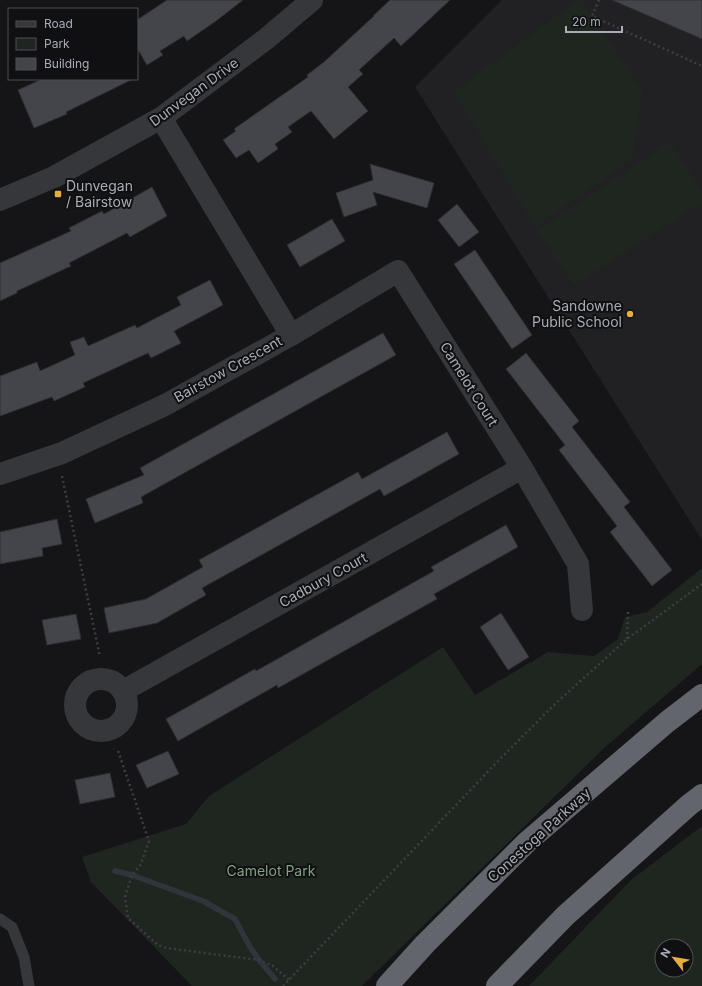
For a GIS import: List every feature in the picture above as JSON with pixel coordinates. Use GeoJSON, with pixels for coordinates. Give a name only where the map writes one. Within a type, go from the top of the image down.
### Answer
{"type":"FeatureCollection","features":[{"type":"Feature","properties":{"kind":"highway","name":"Conestoga Parkway"},"geometry":{"type":"LineString","coordinates":[[387,986],[424,944],[527,842],[661,727],[702,695]]}},
{"type":"Feature","properties":{"kind":"highway"},"geometry":{"type":"LineString","coordinates":[[496,986],[564,916],[702,795]]}},
{"type":"Feature","properties":{"kind":"street","name":"Dunvegan Drive"},"geometry":{"type":"LineString","coordinates":[[0,200],[54,177],[161,118],[266,38],[312,0]]}},
{"type":"Feature","properties":{"kind":"street","name":"Bairstow Crescent"},"geometry":{"type":"LineString","coordinates":[[0,474],[62,453],[165,404],[291,335],[161,118]]}},
{"type":"Feature","properties":{"kind":"street","name":"Camelot Court"},"geometry":{"type":"LineString","coordinates":[[291,335],[398,272],[522,468],[578,564],[582,610]]}},
{"type":"Feature","properties":{"kind":"street","name":"Cadbury Court"},"geometry":{"type":"LineString","coordinates":[[124,691],[522,468]]}},
{"type":"Feature","properties":{"kind":"lane"},"geometry":{"type":"LineString","coordinates":[[0,919],[12,927],[24,957],[29,986]]}},
{"type":"Feature","properties":{"kind":"path"},"geometry":{"type":"LineString","coordinates":[[599,0],[592,16],[702,66]]}},
{"type":"Feature","properties":{"kind":"path"},"geometry":{"type":"LineString","coordinates":[[62,476],[100,656]]}},
{"type":"Feature","properties":{"kind":"path"},"geometry":{"type":"LineString","coordinates":[[283,986],[501,758],[556,703],[627,639],[702,584]]}},
{"type":"Feature","properties":{"kind":"path"},"geometry":{"type":"LineString","coordinates":[[627,639],[628,612]]}},
{"type":"Feature","properties":{"kind":"path"},"geometry":{"type":"LineString","coordinates":[[118,751],[149,840],[140,866],[132,875],[125,897],[128,918],[158,945],[166,948],[259,960],[274,966],[289,980]]}},
{"type":"Feature","properties":{"kind":"shaded area","name":"Sandowne Public School"},"geometry":{"type":"Polygon","coordinates":[[[502,0],[702,0],[702,540],[415,87],[502,0]]]}},
{"type":"Feature","properties":{"kind":"green space"},"geometry":{"type":"Polygon","coordinates":[[[577,0],[581,0],[642,90],[632,159],[535,227],[454,92],[577,0]]]}},
{"type":"Feature","properties":{"kind":"green space"},"geometry":{"type":"Polygon","coordinates":[[[670,143],[702,192],[702,202],[574,285],[538,231],[670,143]]]}},
{"type":"Feature","properties":{"kind":"green space","name":"Camelot Park"},"geometry":{"type":"Polygon","coordinates":[[[702,568],[702,664],[603,749],[362,986],[192,986],[91,882],[82,857],[186,824],[209,796],[443,647],[475,695],[548,652],[594,656],[618,639],[625,617],[647,612],[702,568]]]}},
{"type":"Feature","properties":{"kind":"green space"},"geometry":{"type":"Polygon","coordinates":[[[702,826],[702,986],[529,986],[631,880],[702,826]]]}},
{"type":"Feature","properties":{"kind":"building"},"geometry":{"type":"Polygon","coordinates":[[[167,0],[243,0],[187,41],[184,36],[160,51],[163,55],[147,65],[138,50],[138,19],[167,0]]]}},
{"type":"Feature","properties":{"kind":"building"},"geometry":{"type":"Polygon","coordinates":[[[390,0],[450,0],[401,46],[394,38],[359,70],[363,74],[348,87],[368,111],[334,139],[311,111],[288,127],[292,132],[275,144],[278,149],[258,163],[249,150],[236,158],[223,140],[236,131],[234,129],[308,77],[307,75],[324,62],[390,0]]]}},
{"type":"Feature","properties":{"kind":"building"},"geometry":{"type":"Polygon","coordinates":[[[612,0],[702,0],[702,39],[612,0]]]}},
{"type":"Feature","properties":{"kind":"building"},"geometry":{"type":"Polygon","coordinates":[[[40,80],[131,80],[66,112],[67,114],[34,128],[18,90],[40,80]]]}},
{"type":"Feature","properties":{"kind":"building"},"geometry":{"type":"Polygon","coordinates":[[[370,164],[434,183],[427,208],[373,192],[377,205],[344,217],[336,193],[373,180],[370,164]]]}},
{"type":"Feature","properties":{"kind":"building"},"geometry":{"type":"Polygon","coordinates":[[[152,187],[167,216],[130,237],[127,233],[69,263],[71,266],[17,291],[17,293],[0,301],[0,263],[71,231],[69,228],[102,211],[104,214],[152,187]]]}},
{"type":"Feature","properties":{"kind":"building"},"geometry":{"type":"Polygon","coordinates":[[[457,204],[479,232],[459,247],[438,220],[457,204]]]}},
{"type":"Feature","properties":{"kind":"building"},"geometry":{"type":"Polygon","coordinates":[[[332,219],[345,241],[300,267],[287,245],[332,219]]]}},
{"type":"Feature","properties":{"kind":"building"},"geometry":{"type":"Polygon","coordinates":[[[475,250],[532,335],[512,349],[454,264],[475,250]]]}},
{"type":"Feature","properties":{"kind":"building"},"geometry":{"type":"Polygon","coordinates":[[[210,280],[223,305],[174,331],[181,343],[151,358],[148,353],[83,383],[85,387],[54,401],[52,397],[0,416],[0,376],[37,362],[40,371],[75,355],[70,342],[84,337],[88,346],[135,325],[137,328],[181,305],[177,297],[210,280]]]}},
{"type":"Feature","properties":{"kind":"building"},"geometry":{"type":"Polygon","coordinates":[[[383,333],[396,355],[141,497],[143,503],[95,523],[86,499],[144,475],[140,468],[383,333]]]}},
{"type":"Feature","properties":{"kind":"building"},"geometry":{"type":"Polygon","coordinates":[[[526,353],[579,421],[572,427],[630,502],[624,507],[672,570],[652,586],[610,532],[617,526],[559,450],[565,445],[506,369],[526,353]]]}},
{"type":"Feature","properties":{"kind":"building"},"geometry":{"type":"Polygon","coordinates":[[[447,432],[459,454],[384,496],[380,489],[202,588],[206,595],[157,623],[109,633],[104,608],[146,599],[203,567],[199,560],[358,472],[362,479],[447,432]]]}},
{"type":"Feature","properties":{"kind":"building"},"geometry":{"type":"Polygon","coordinates":[[[57,519],[62,544],[42,548],[43,556],[0,564],[0,532],[57,519]]]}},
{"type":"Feature","properties":{"kind":"building"},"geometry":{"type":"Polygon","coordinates":[[[506,525],[518,547],[434,594],[437,599],[278,688],[277,685],[178,741],[166,719],[255,669],[256,671],[434,571],[431,567],[506,525]]]}},
{"type":"Feature","properties":{"kind":"building"},"geometry":{"type":"Polygon","coordinates":[[[501,613],[529,657],[508,670],[480,627],[501,613]]]}},
{"type":"Feature","properties":{"kind":"building"},"geometry":{"type":"Polygon","coordinates":[[[76,614],[81,639],[47,645],[42,620],[76,614]]]}},
{"type":"Feature","properties":{"kind":"building"},"geometry":{"type":"Polygon","coordinates":[[[168,751],[179,774],[147,788],[136,765],[168,751]]]}},
{"type":"Feature","properties":{"kind":"building"},"geometry":{"type":"Polygon","coordinates":[[[110,773],[115,797],[80,804],[75,780],[110,773]]]}},
{"type":"Feature","properties":{"kind":"waterway"},"geometry":{"type":"LineString","coordinates":[[115,871],[132,875],[203,901],[235,919],[250,947],[275,979]]}},
{"type":"Feature","properties":{"kind":"place","name":"Dunvegan / Bairstow"},"geometry":{"type":"Point","coordinates":[58,194]}},
{"type":"Feature","properties":{"kind":"place","name":"Sandowne Public School"},"geometry":{"type":"Point","coordinates":[630,314]}}]}
